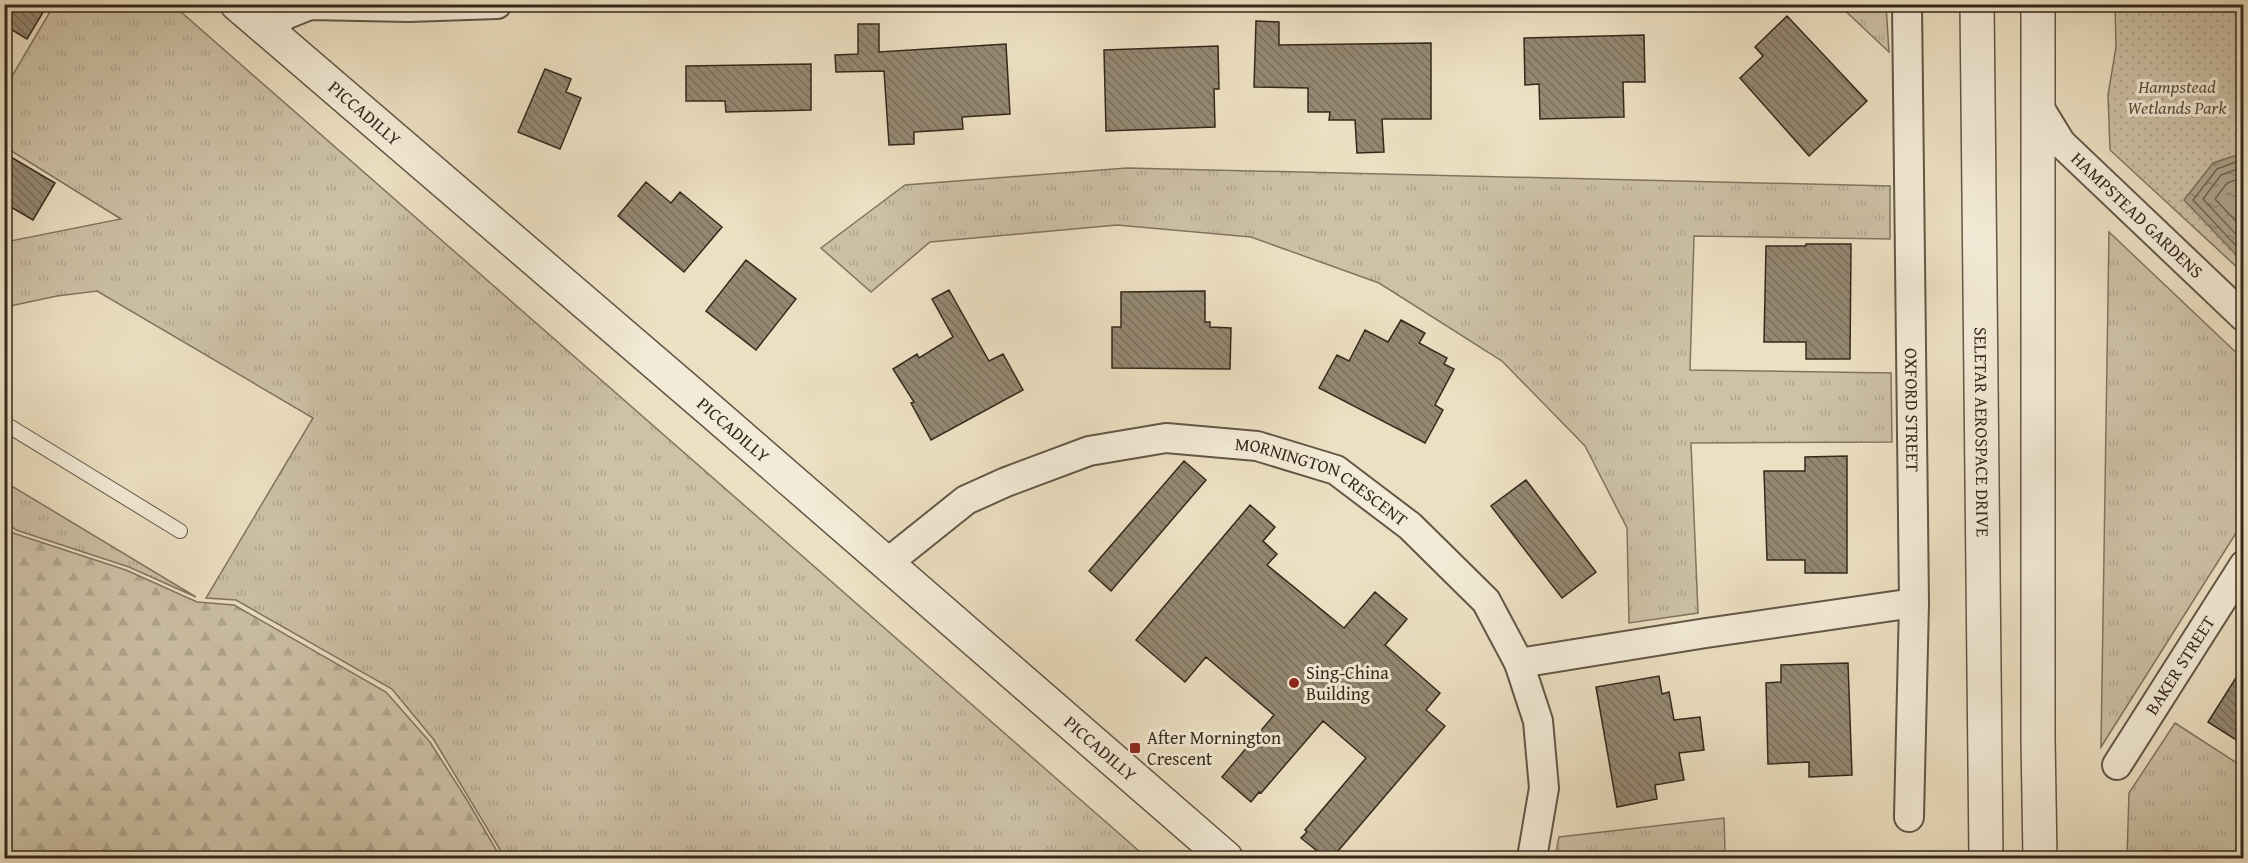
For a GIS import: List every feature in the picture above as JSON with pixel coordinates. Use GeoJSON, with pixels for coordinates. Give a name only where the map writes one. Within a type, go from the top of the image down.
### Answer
{"type":"FeatureCollection","features":[{"type":"Feature","properties":{"kind":"street","name":"PICCADILLY"},"geometry":{"type":"LineString","coordinates":[[237,4],[1226,858]]}},
{"type":"Feature","properties":{"kind":"street"},"geometry":{"type":"LineString","coordinates":[[268,31],[285,15],[310,5],[409,7],[497,4]]}},
{"type":"Feature","properties":{"kind":"street","name":"OXFORD STREET"},"geometry":{"type":"LineString","coordinates":[[1907,4],[1914,603],[1909,817]]}},
{"type":"Feature","properties":{"kind":"street","name":"SELETAR AEROSPACE DRIVE"},"geometry":{"type":"LineString","coordinates":[[1977,4],[1986,858]]}},
{"type":"Feature","properties":{"kind":"street"},"geometry":{"type":"LineString","coordinates":[[2038,4],[2040,858]]}},
{"type":"Feature","properties":{"kind":"street","name":"HAMPSTEAD GARDENS"},"geometry":{"type":"LineString","coordinates":[[2039,107],[2061,143],[2244,317]]}},
{"type":"Feature","properties":{"kind":"street","name":"MORNINGTON CRESCENT"},"geometry":{"type":"LineString","coordinates":[[886,564],[966,500],[1006,482],[1089,451],[1166,438],[1257,446],[1336,470],[1410,526],[1486,601],[1519,663],[1538,721],[1544,788],[1533,858]]}},
{"type":"Feature","properties":{"kind":"street","name":"BAKER STREET"},"geometry":{"type":"LineString","coordinates":[[2117,765],[2244,565]]}},
{"type":"Feature","properties":{"kind":"street"},"geometry":{"type":"LineString","coordinates":[[1519,663],[1914,603]]}},
{"type":"Feature","properties":{"kind":"lane"},"geometry":{"type":"LineString","coordinates":[[4,423],[180,531]]}},
{"type":"Feature","properties":{"kind":"green space"},"geometry":{"type":"Polygon","coordinates":[[[54,5],[173,5],[1147,858],[505,858],[434,740],[392,689],[236,600],[206,598],[313,418],[97,291],[57,296],[5,307],[5,242],[121,219],[5,147],[5,88],[54,5]]]}},
{"type":"Feature","properties":{"kind":"green space"},"geometry":{"type":"Polygon","coordinates":[[[1839,5],[1886,5],[1889,52],[1839,5]]]}},
{"type":"Feature","properties":{"kind":"green space","name":"Hampstead Wetlands Park"},"geometry":{"type":"Polygon","coordinates":[[[2115,5],[2243,5],[2243,271],[2110,150],[2108,95],[2116,47],[2115,5]]]}},
{"type":"Feature","properties":{"kind":"green space"},"geometry":{"type":"Polygon","coordinates":[[[1127,168],[1890,186],[1890,239],[1694,236],[1690,370],[1891,373],[1892,442],[1691,443],[1698,613],[1629,623],[1627,528],[1585,446],[1502,361],[1379,283],[1251,237],[1117,225],[930,242],[871,292],[821,248],[905,185],[1127,168]]]}},
{"type":"Feature","properties":{"kind":"green space"},"geometry":{"type":"Polygon","coordinates":[[[2109,232],[2243,359],[2243,522],[2101,747],[2109,232]]]}},
{"type":"Feature","properties":{"kind":"green space"},"geometry":{"type":"Polygon","coordinates":[[[4,482],[196,597],[129,567],[16,530],[5,521],[4,482]]]}},
{"type":"Feature","properties":{"kind":"green space"},"geometry":{"type":"Polygon","coordinates":[[[4,527],[13,533],[126,570],[197,602],[234,605],[386,692],[430,742],[501,858],[5,858],[4,527]]]}},
{"type":"Feature","properties":{"kind":"green space"},"geometry":{"type":"Polygon","coordinates":[[[2175,723],[2243,767],[2243,858],[2127,858],[2129,793],[2175,723]]]}},
{"type":"Feature","properties":{"kind":"green space"},"geometry":{"type":"Polygon","coordinates":[[[1724,818],[1725,852],[1823,858],[1555,858],[1559,837],[1724,818]]]}},
{"type":"Feature","properties":{"kind":"water"},"geometry":{"type":"Polygon","coordinates":[[[2244,153],[2243,262],[2184,200],[2213,163],[2244,153]]]}},
{"type":"Feature","properties":{"kind":"building"},"geometry":{"type":"Polygon","coordinates":[[[4,4],[48,4],[27,39],[4,25],[4,4]]]}},
{"type":"Feature","properties":{"kind":"building"},"geometry":{"type":"Polygon","coordinates":[[[1787,16],[1867,101],[1809,156],[1740,78],[1763,56],[1755,47],[1787,16]]]}},
{"type":"Feature","properties":{"kind":"building"},"geometry":{"type":"Polygon","coordinates":[[[1256,21],[1279,22],[1279,45],[1431,43],[1431,119],[1382,119],[1384,152],[1357,153],[1355,120],[1329,120],[1330,112],[1308,112],[1308,88],[1254,87],[1256,21]]]}},
{"type":"Feature","properties":{"kind":"building"},"geometry":{"type":"Polygon","coordinates":[[[858,24],[879,24],[879,52],[1006,44],[1010,114],[962,117],[963,129],[914,132],[914,144],[889,145],[884,71],[836,72],[835,55],[858,54],[858,24]]]}},
{"type":"Feature","properties":{"kind":"building"},"geometry":{"type":"Polygon","coordinates":[[[1644,35],[1645,82],[1623,82],[1624,117],[1540,119],[1539,84],[1525,85],[1524,38],[1644,35]]]}},
{"type":"Feature","properties":{"kind":"building"},"geometry":{"type":"Polygon","coordinates":[[[1218,46],[1219,89],[1214,89],[1215,127],[1106,131],[1104,50],[1218,46]]]}},
{"type":"Feature","properties":{"kind":"building"},"geometry":{"type":"Polygon","coordinates":[[[811,64],[811,110],[726,112],[725,101],[686,101],[686,66],[811,64]]]}},
{"type":"Feature","properties":{"kind":"building"},"geometry":{"type":"Polygon","coordinates":[[[545,69],[571,79],[566,92],[581,98],[560,149],[518,132],[545,69]]]}},
{"type":"Feature","properties":{"kind":"building"},"geometry":{"type":"Polygon","coordinates":[[[4,153],[55,183],[33,220],[4,203],[4,153]]]}},
{"type":"Feature","properties":{"kind":"building"},"geometry":{"type":"Polygon","coordinates":[[[646,182],[671,203],[680,192],[722,227],[684,272],[618,216],[646,182]]]}},
{"type":"Feature","properties":{"kind":"building"},"geometry":{"type":"Polygon","coordinates":[[[1806,244],[1851,244],[1850,359],[1806,359],[1806,342],[1764,342],[1766,246],[1806,246],[1806,244]]]}},
{"type":"Feature","properties":{"kind":"building"},"geometry":{"type":"Polygon","coordinates":[[[746,260],[796,299],[756,350],[706,311],[746,260]]]}},
{"type":"Feature","properties":{"kind":"building"},"geometry":{"type":"Polygon","coordinates":[[[949,290],[989,361],[1003,354],[1023,390],[931,440],[911,403],[914,402],[893,369],[917,354],[919,358],[953,337],[932,299],[949,290]]]}},
{"type":"Feature","properties":{"kind":"building"},"geometry":{"type":"Polygon","coordinates":[[[1205,291],[1205,322],[1210,322],[1210,327],[1231,328],[1230,369],[1112,368],[1112,327],[1121,327],[1121,292],[1205,291]]]}},
{"type":"Feature","properties":{"kind":"building"},"geometry":{"type":"Polygon","coordinates":[[[1401,320],[1425,333],[1419,343],[1447,358],[1444,364],[1454,369],[1435,405],[1443,410],[1425,443],[1319,388],[1337,355],[1349,361],[1365,330],[1388,342],[1401,320]]]}},
{"type":"Feature","properties":{"kind":"building"},"geometry":{"type":"Polygon","coordinates":[[[1847,456],[1847,573],[1805,573],[1805,560],[1767,560],[1764,471],[1805,471],[1805,457],[1847,456]]]}},
{"type":"Feature","properties":{"kind":"building"},"geometry":{"type":"Polygon","coordinates":[[[1184,461],[1206,480],[1111,591],[1089,571],[1184,461]]]}},
{"type":"Feature","properties":{"kind":"building"},"geometry":{"type":"Polygon","coordinates":[[[1526,480],[1596,572],[1562,598],[1491,506],[1526,480]]]}},
{"type":"Feature","properties":{"kind":"building","name":"Sing-China Building"},"geometry":{"type":"Polygon","coordinates":[[[1250,505],[1275,527],[1263,541],[1277,554],[1267,565],[1344,628],[1375,592],[1407,619],[1385,645],[1440,693],[1426,710],[1445,726],[1332,858],[1326,858],[1301,838],[1307,832],[1305,830],[1366,758],[1323,721],[1251,802],[1222,777],[1274,715],[1206,657],[1185,682],[1136,640],[1250,505]]]}},
{"type":"Feature","properties":{"kind":"building"},"geometry":{"type":"Polygon","coordinates":[[[1848,663],[1852,775],[1809,777],[1809,762],[1768,764],[1766,683],[1781,682],[1781,665],[1848,663]]]}},
{"type":"Feature","properties":{"kind":"building"},"geometry":{"type":"Polygon","coordinates":[[[2244,665],[2244,745],[2208,722],[2244,665]]]}},
{"type":"Feature","properties":{"kind":"building"},"geometry":{"type":"Polygon","coordinates":[[[1659,676],[1662,694],[1669,692],[1674,720],[1700,717],[1704,750],[1679,753],[1684,780],[1655,785],[1657,799],[1617,807],[1596,687],[1659,676]]]}},
{"type":"Feature","properties":{"kind":"place","name":"Sing-China Building"},"geometry":{"type":"Point","coordinates":[1294,683]}},
{"type":"Feature","properties":{"kind":"place","name":"After Mornington Crescent"},"geometry":{"type":"Point","coordinates":[1135,748]}}]}
